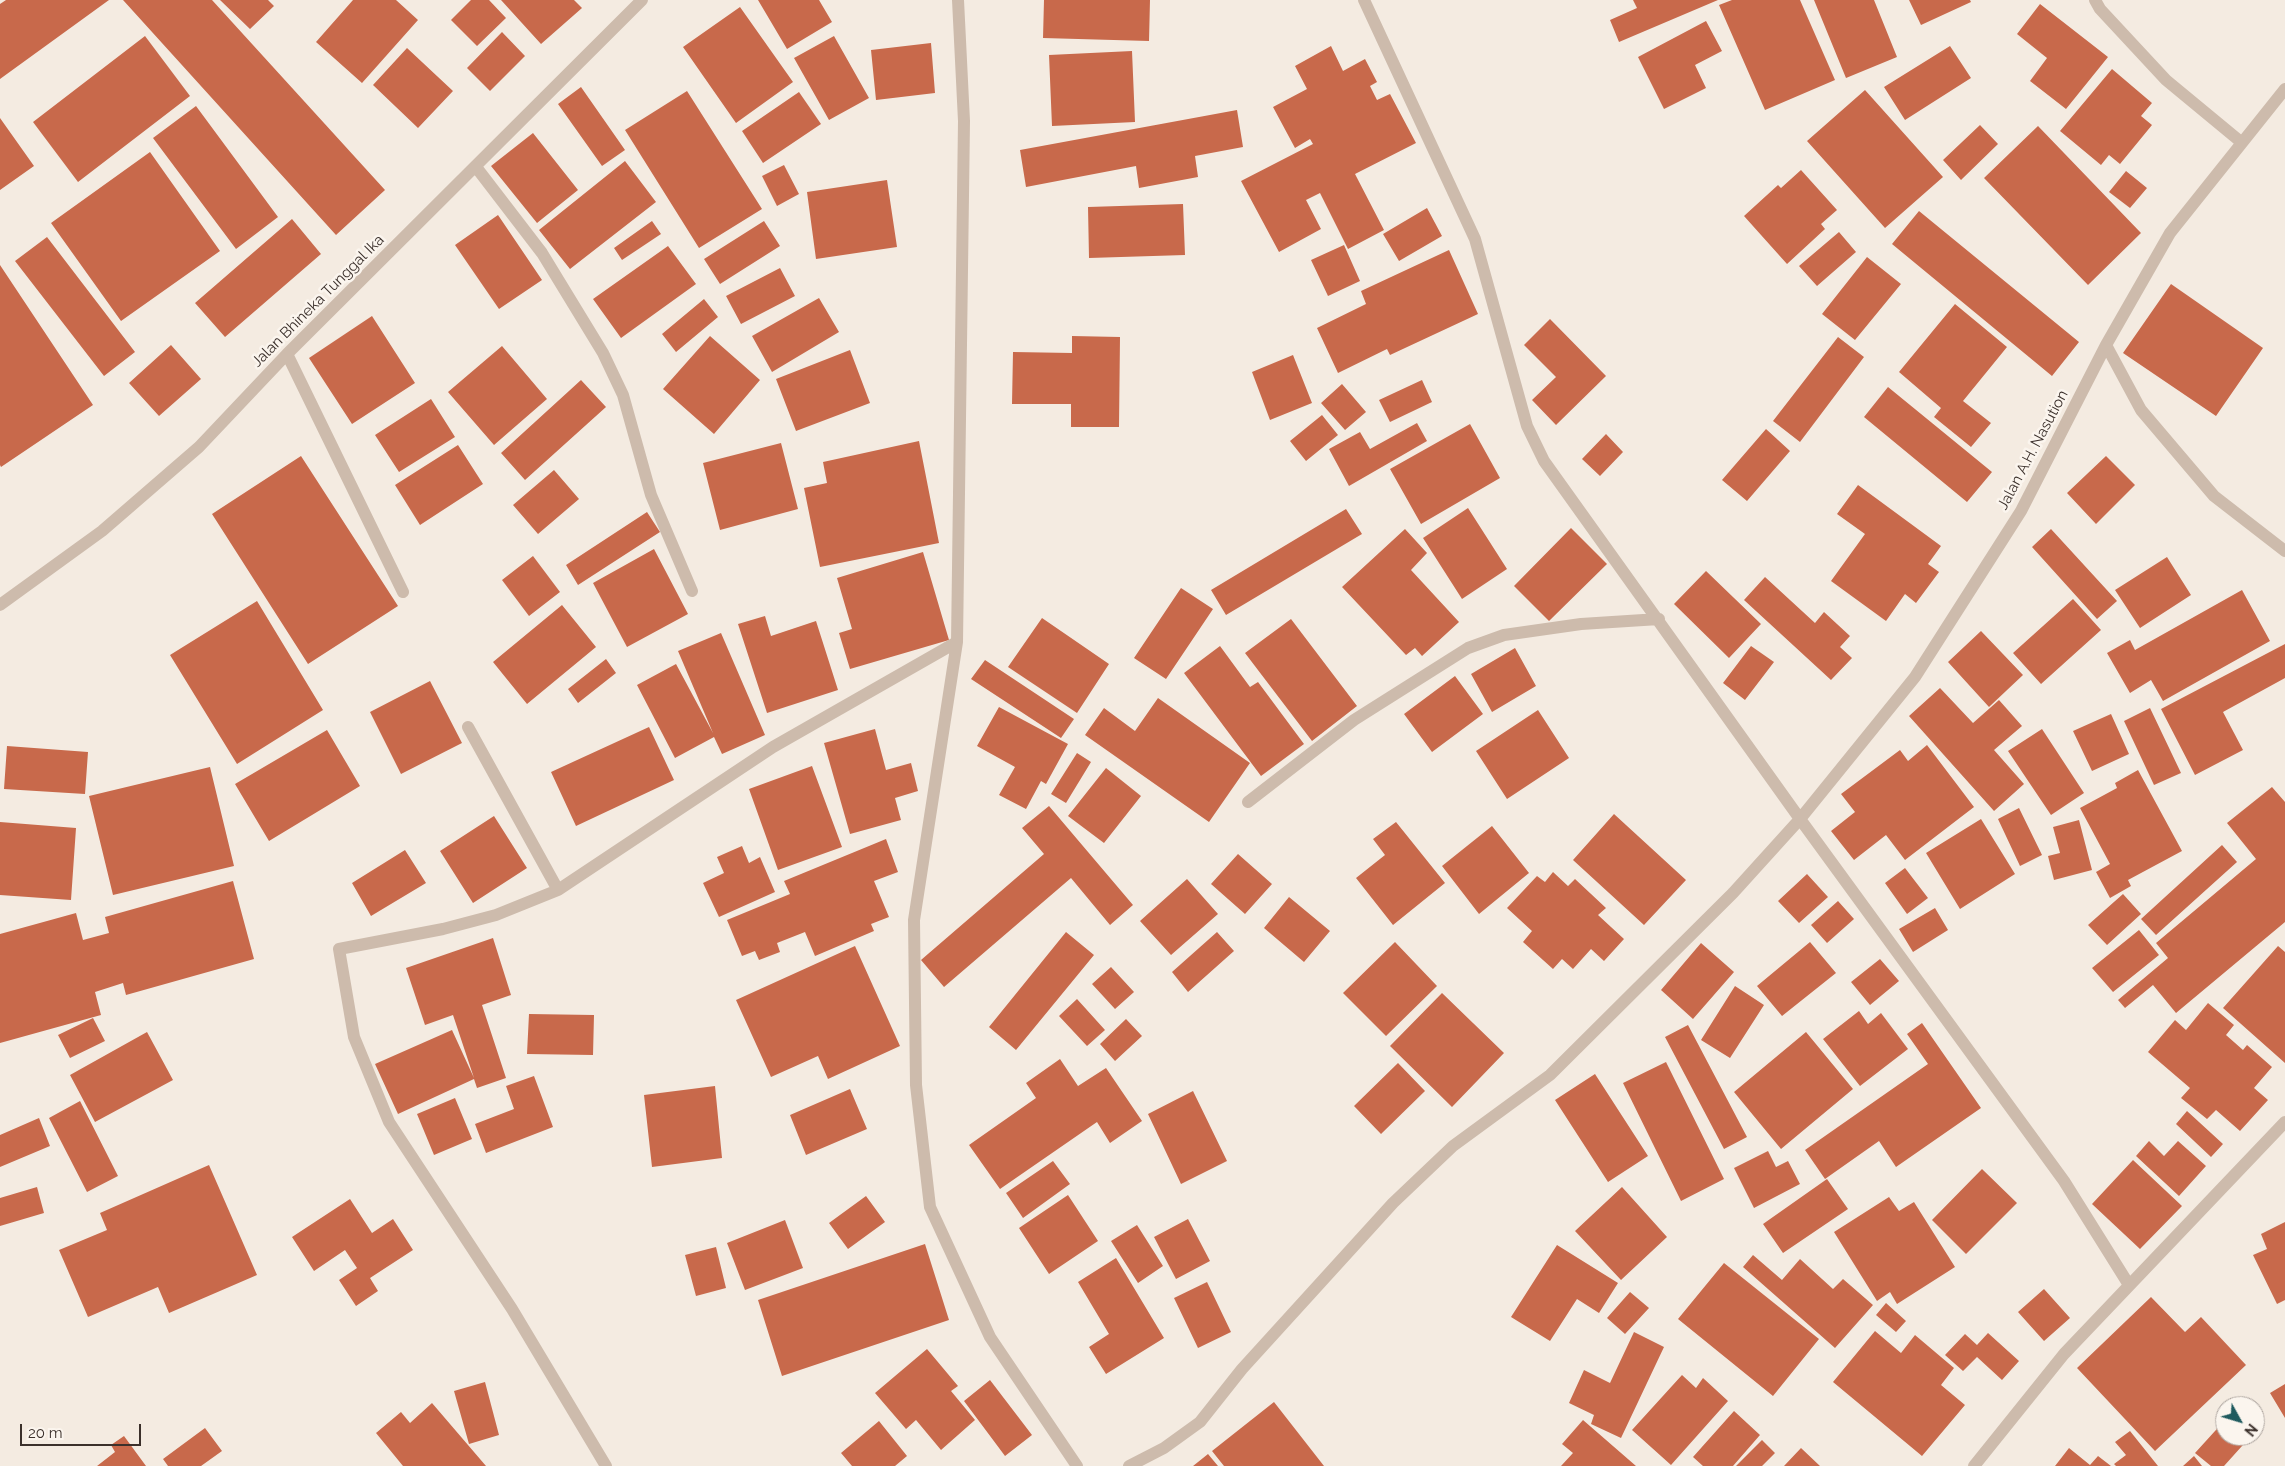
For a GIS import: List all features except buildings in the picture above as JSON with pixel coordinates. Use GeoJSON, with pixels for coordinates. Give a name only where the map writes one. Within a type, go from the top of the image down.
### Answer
{"type":"FeatureCollection","features":[{"type":"Feature","properties":{"kind":"street","name":"Jalan Bhineka Tunggal Ika"},"geometry":{"type":"LineString","coordinates":[[0,604],[102,531],[191,454],[287,354],[642,0]]}},
{"type":"Feature","properties":{"kind":"street"},"geometry":{"type":"LineString","coordinates":[[958,0],[964,121],[958,642],[914,920],[916,1085],[930,1207],[990,1337],[1077,1466]]}},
{"type":"Feature","properties":{"kind":"street"},"geometry":{"type":"LineString","coordinates":[[1364,0],[1475,239],[1527,426],[1544,461],[1800,819],[2064,1181],[2129,1285]]}},
{"type":"Feature","properties":{"kind":"street"},"geometry":{"type":"LineString","coordinates":[[2095,0],[2100,9],[2166,80],[2241,142]]}},
{"type":"Feature","properties":{"kind":"street","name":"Jalan A.H. Nasution"},"geometry":{"type":"LineString","coordinates":[[1129,1466],[1164,1448],[1200,1422],[1242,1369],[1393,1203],[1453,1146],[1550,1075],[1733,893],[1800,819],[1920,669],[2020,511],[2106,345],[2170,233],[2285,89]]}},
{"type":"Feature","properties":{"kind":"street"},"geometry":{"type":"LineString","coordinates":[[476,167],[542,253],[603,353],[623,395],[651,495],[692,591]]}},
{"type":"Feature","properties":{"kind":"street"},"geometry":{"type":"LineString","coordinates":[[2106,345],[2141,410],[2214,496],[2285,552]]}},
{"type":"Feature","properties":{"kind":"street"},"geometry":{"type":"LineString","coordinates":[[287,354],[403,592]]}},
{"type":"Feature","properties":{"kind":"street"},"geometry":{"type":"LineString","coordinates":[[1248,802],[1354,720],[1468,648],[1504,635],[1581,624],[1659,620]]}},
{"type":"Feature","properties":{"kind":"street"},"geometry":{"type":"LineString","coordinates":[[606,1466],[512,1309],[389,1122],[354,1036],[339,949],[443,929],[496,915],[558,890],[773,747],[958,642]]}},
{"type":"Feature","properties":{"kind":"street"},"geometry":{"type":"LineString","coordinates":[[468,727],[558,890]]}},
{"type":"Feature","properties":{"kind":"street"},"geometry":{"type":"LineString","coordinates":[[1974,1466],[2064,1354],[2285,1122]]}}]}
